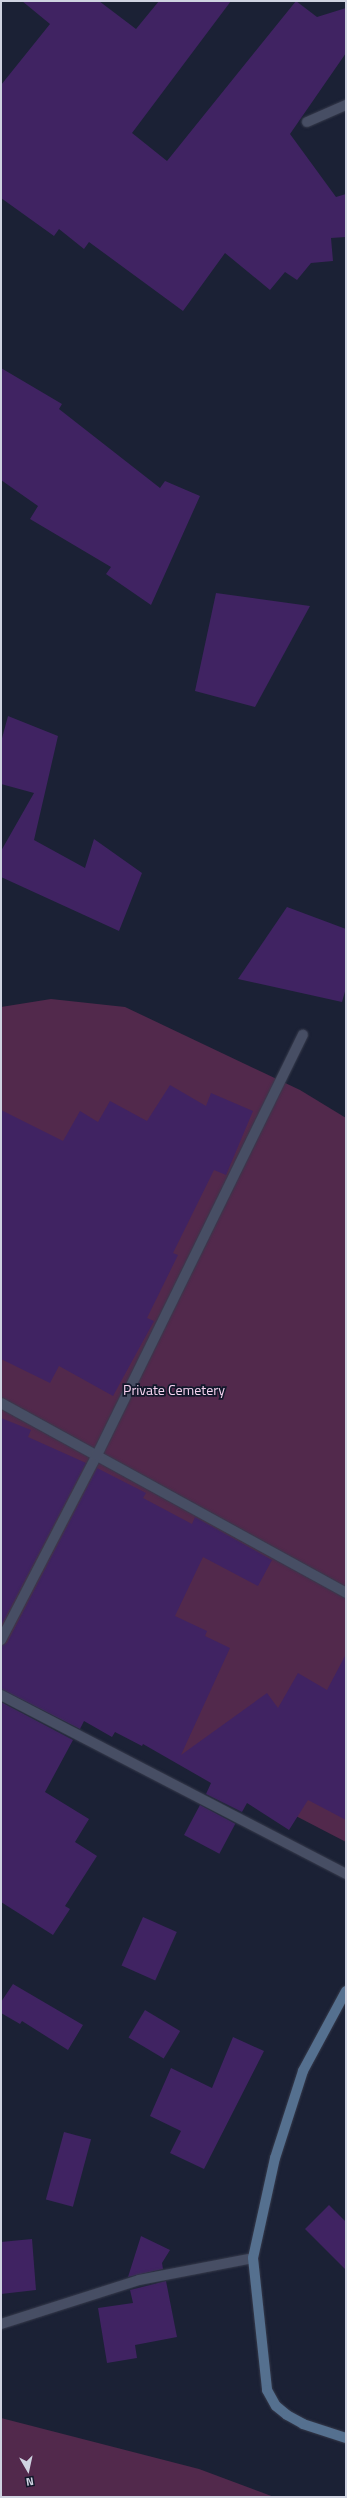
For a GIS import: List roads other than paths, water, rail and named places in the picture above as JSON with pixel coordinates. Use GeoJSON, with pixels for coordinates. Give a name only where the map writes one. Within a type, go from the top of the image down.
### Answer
{"type":"FeatureCollection","features":[{"type":"Feature","properties":{"kind":"street"},"geometry":{"type":"LineString","coordinates":[[307,122],[346,105]]}},
{"type":"Feature","properties":{"kind":"street"},"geometry":{"type":"LineString","coordinates":[[1,1640],[97,1456],[303,1035]]}},
{"type":"Feature","properties":{"kind":"street"},"geometry":{"type":"LineString","coordinates":[[1,1403],[346,1593]]}},
{"type":"Feature","properties":{"kind":"street"},"geometry":{"type":"LineString","coordinates":[[1,1694],[346,1874]]}},
{"type":"Feature","properties":{"kind":"street"},"geometry":{"type":"LineString","coordinates":[[346,1991],[303,2071],[275,2158],[252,2258],[267,2390],[276,2406],[287,2415],[303,2424],[346,2438]]}},
{"type":"Feature","properties":{"kind":"street"},"geometry":{"type":"LineString","coordinates":[[1,2324],[139,2280],[252,2258]]}},
{"type":"Feature","properties":{"kind":"park label","name":"Private Cemetery"},"geometry":{"type":"Point","coordinates":[174,1390]}}]}
